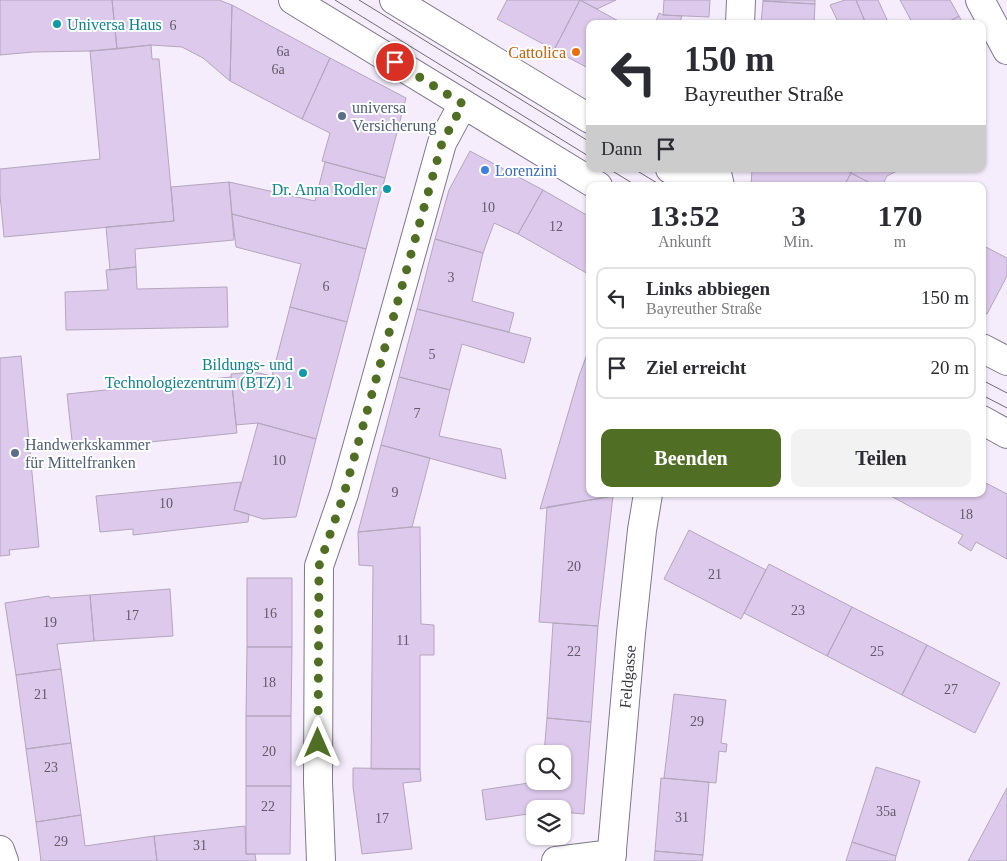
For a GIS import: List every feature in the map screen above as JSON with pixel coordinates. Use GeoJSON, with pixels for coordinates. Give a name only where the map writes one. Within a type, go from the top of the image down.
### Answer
{"type":"FeatureCollection","features":[{"type":"Feature","properties":{"kind":"street"},"geometry":{"type":"LineString","coordinates":[[293,0],[591,182]]}},
{"type":"Feature","properties":{"kind":"street"},"geometry":{"type":"LineString","coordinates":[[394,0],[586,118]]}},
{"type":"Feature","properties":{"kind":"street"},"geometry":{"type":"LineString","coordinates":[[740,20],[741,0]]}},
{"type":"Feature","properties":{"kind":"street"},"geometry":{"type":"LineString","coordinates":[[980,0],[1007,50]]}},
{"type":"Feature","properties":{"kind":"street"},"geometry":{"type":"LineString","coordinates":[[321,861],[318,782],[319,566],[344,494],[442,143],[463,104]]}},
{"type":"Feature","properties":{"kind":"street"},"geometry":{"type":"LineString","coordinates":[[675,172],[692,182]]}},
{"type":"Feature","properties":{"kind":"street"},"geometry":{"type":"LineString","coordinates":[[986,350],[1007,361]]}},
{"type":"Feature","properties":{"kind":"street"},"geometry":{"type":"LineString","coordinates":[[986,422],[1007,434]]}},
{"type":"Feature","properties":{"kind":"street","name":"Feldgasse"},"geometry":{"type":"LineString","coordinates":[[612,858],[631,633],[648,497]]}},
{"type":"Feature","properties":{"kind":"street"},"geometry":{"type":"LineString","coordinates":[[0,850],[4,861]]}},
{"type":"Feature","properties":{"kind":"street"},"geometry":{"type":"LineString","coordinates":[[556,861],[612,858]]}},
{"type":"Feature","properties":{"kind":"building","name":"Universa Haus"},"geometry":{"type":"Polygon","coordinates":[[[0,0],[112,0],[117,49],[0,55],[0,0]]]}},
{"type":"Feature","properties":{"kind":"building"},"geometry":{"type":"Polygon","coordinates":[[[112,0],[219,0],[232,5],[230,81],[203,58],[182,47],[151,45],[117,49],[112,0]]]}},
{"type":"Feature","properties":{"kind":"building"},"geometry":{"type":"Polygon","coordinates":[[[507,0],[580,0],[554,50],[497,19],[507,0]]]}},
{"type":"Feature","properties":{"kind":"building"},"geometry":{"type":"Polygon","coordinates":[[[580,0],[617,20],[586,20],[586,67],[554,50],[580,0]]]}},
{"type":"Feature","properties":{"kind":"building"},"geometry":{"type":"Polygon","coordinates":[[[580,0],[616,0],[597,9],[580,0]]]}},
{"type":"Feature","properties":{"kind":"building"},"geometry":{"type":"Polygon","coordinates":[[[664,0],[710,0],[709,17],[663,15],[664,0]]]}},
{"type":"Feature","properties":{"kind":"building"},"geometry":{"type":"Polygon","coordinates":[[[815,0],[815,4],[763,1],[815,0]]]}},
{"type":"Feature","properties":{"kind":"building"},"geometry":{"type":"Polygon","coordinates":[[[845,0],[856,0],[864,20],[837,20],[830,5],[845,0]]]}},
{"type":"Feature","properties":{"kind":"building"},"geometry":{"type":"Polygon","coordinates":[[[856,0],[878,0],[887,20],[864,20],[856,0]]]}},
{"type":"Feature","properties":{"kind":"building"},"geometry":{"type":"Polygon","coordinates":[[[900,0],[950,0],[959,16],[952,20],[911,20],[900,0]]]}},
{"type":"Feature","properties":{"kind":"building"},"geometry":{"type":"Polygon","coordinates":[[[763,1],[815,4],[814,20],[761,20],[763,1]]]}},
{"type":"Feature","properties":{"kind":"building"},"geometry":{"type":"Polygon","coordinates":[[[232,5],[330,58],[302,119],[230,81],[232,5]]]}},
{"type":"Feature","properties":{"kind":"building"},"geometry":{"type":"Polygon","coordinates":[[[659,13],[682,16],[680,20],[656,20],[659,13]]]}},
{"type":"Feature","properties":{"kind":"building"},"geometry":{"type":"Polygon","coordinates":[[[959,16],[961,20],[952,20],[959,16]]]}},
{"type":"Feature","properties":{"kind":"building"},"geometry":{"type":"Polygon","coordinates":[[[151,45],[152,59],[159,59],[174,221],[4,237],[0,195],[0,169],[100,159],[90,51],[151,45]]]}},
{"type":"Feature","properties":{"kind":"building"},"geometry":{"type":"Polygon","coordinates":[[[330,58],[406,98],[385,178],[322,161],[330,133],[302,119],[330,58]]]}},
{"type":"Feature","properties":{"kind":"building"},"geometry":{"type":"Polygon","coordinates":[[[470,151],[543,190],[518,234],[494,223],[483,253],[435,239],[449,190],[470,151]]]}},
{"type":"Feature","properties":{"kind":"building"},"geometry":{"type":"Polygon","coordinates":[[[325,162],[385,178],[366,249],[232,214],[229,182],[315,201],[325,162]]]}},
{"type":"Feature","properties":{"kind":"building"},"geometry":{"type":"Polygon","coordinates":[[[752,172],[851,173],[846,182],[751,182],[752,172]]]}},
{"type":"Feature","properties":{"kind":"building"},"geometry":{"type":"Polygon","coordinates":[[[895,172],[887,176],[884,182],[868,182],[851,173],[895,172]]]}},
{"type":"Feature","properties":{"kind":"building"},"geometry":{"type":"Polygon","coordinates":[[[851,173],[868,182],[846,182],[851,173]]]}},
{"type":"Feature","properties":{"kind":"building"},"geometry":{"type":"Polygon","coordinates":[[[229,182],[234,240],[135,249],[136,267],[110,270],[106,227],[174,221],[171,187],[229,182]]]}},
{"type":"Feature","properties":{"kind":"building"},"geometry":{"type":"Polygon","coordinates":[[[543,190],[586,215],[586,273],[518,234],[543,190]]]}},
{"type":"Feature","properties":{"kind":"building"},"geometry":{"type":"Polygon","coordinates":[[[232,214],[366,249],[347,322],[290,307],[301,264],[236,247],[232,214]]]}},
{"type":"Feature","properties":{"kind":"building"},"geometry":{"type":"Polygon","coordinates":[[[435,239],[483,253],[472,301],[514,313],[509,332],[417,309],[435,239]]]}},
{"type":"Feature","properties":{"kind":"building"},"geometry":{"type":"Polygon","coordinates":[[[986,247],[1007,258],[1007,276],[987,314],[986,247]]]}},
{"type":"Feature","properties":{"kind":"building"},"geometry":{"type":"Polygon","coordinates":[[[136,267],[137,289],[227,287],[228,327],[66,330],[65,292],[108,290],[106,270],[136,267]]]}},
{"type":"Feature","properties":{"kind":"building","name":"Bildungs- und Technologiezentrum (BTZ) 1"},"geometry":{"type":"Polygon","coordinates":[[[290,307],[347,322],[316,439],[258,423],[236,425],[231,374],[254,372],[272,376],[290,307]]]}},
{"type":"Feature","properties":{"kind":"building"},"geometry":{"type":"Polygon","coordinates":[[[417,309],[531,338],[524,363],[462,344],[450,390],[399,377],[417,309]]]}},
{"type":"Feature","properties":{"kind":"building","name":"Handwerkskammer für Mittelfranken"},"geometry":{"type":"Polygon","coordinates":[[[21,356],[39,547],[9,550],[10,555],[0,556],[0,358],[21,356]]]}},
{"type":"Feature","properties":{"kind":"building"},"geometry":{"type":"Polygon","coordinates":[[[586,357],[586,497],[607,497],[540,509],[586,357]]]}},
{"type":"Feature","properties":{"kind":"building"},"geometry":{"type":"Polygon","coordinates":[[[231,377],[237,433],[73,450],[67,394],[231,377]]]}},
{"type":"Feature","properties":{"kind":"building"},"geometry":{"type":"Polygon","coordinates":[[[399,377],[450,390],[439,436],[501,449],[506,479],[381,445],[399,377]]]}},
{"type":"Feature","properties":{"kind":"building"},"geometry":{"type":"Polygon","coordinates":[[[258,423],[316,439],[296,517],[263,519],[234,510],[258,423]]]}},
{"type":"Feature","properties":{"kind":"building"},"geometry":{"type":"Polygon","coordinates":[[[381,445],[430,458],[412,527],[358,532],[381,445]]]}},
{"type":"Feature","properties":{"kind":"building"},"geometry":{"type":"Polygon","coordinates":[[[241,482],[234,510],[249,514],[248,522],[133,535],[133,529],[100,532],[96,496],[241,482]]]}},
{"type":"Feature","properties":{"kind":"building"},"geometry":{"type":"Polygon","coordinates":[[[986,483],[1007,494],[1007,559],[976,542],[971,551],[958,543],[963,535],[893,497],[986,497],[986,483]]]}},
{"type":"Feature","properties":{"kind":"building"},"geometry":{"type":"Polygon","coordinates":[[[613,497],[598,626],[539,622],[547,507],[613,497]]]}},
{"type":"Feature","properties":{"kind":"building"},"geometry":{"type":"Polygon","coordinates":[[[420,527],[421,624],[434,625],[434,655],[420,655],[420,769],[371,769],[373,566],[359,565],[358,532],[420,527]]]}},
{"type":"Feature","properties":{"kind":"building"},"geometry":{"type":"Polygon","coordinates":[[[689,530],[766,570],[741,619],[664,579],[689,530]]]}},
{"type":"Feature","properties":{"kind":"building"},"geometry":{"type":"Polygon","coordinates":[[[769,564],[852,607],[827,656],[744,613],[769,564]]]}},
{"type":"Feature","properties":{"kind":"building"},"geometry":{"type":"Polygon","coordinates":[[[247,578],[292,578],[292,647],[247,647],[247,578]]]}},
{"type":"Feature","properties":{"kind":"building"},"geometry":{"type":"Polygon","coordinates":[[[170,589],[173,636],[94,641],[90,595],[170,589]]]}},
{"type":"Feature","properties":{"kind":"building"},"geometry":{"type":"Polygon","coordinates":[[[90,595],[94,641],[57,644],[61,669],[16,675],[5,603],[49,596],[50,598],[90,595]]]}},
{"type":"Feature","properties":{"kind":"building"},"geometry":{"type":"Polygon","coordinates":[[[852,607],[927,645],[902,695],[827,656],[852,607]]]}},
{"type":"Feature","properties":{"kind":"building"},"geometry":{"type":"Polygon","coordinates":[[[553,623],[598,626],[591,722],[547,718],[553,623]]]}},
{"type":"Feature","properties":{"kind":"building"},"geometry":{"type":"Polygon","coordinates":[[[927,645],[1000,683],[975,733],[902,695],[927,645]]]}},
{"type":"Feature","properties":{"kind":"building"},"geometry":{"type":"Polygon","coordinates":[[[247,647],[292,647],[291,716],[246,716],[247,647]]]}},
{"type":"Feature","properties":{"kind":"building"},"geometry":{"type":"Polygon","coordinates":[[[61,669],[71,743],[26,749],[16,675],[61,669]]]}},
{"type":"Feature","properties":{"kind":"building"},"geometry":{"type":"Polygon","coordinates":[[[674,694],[726,700],[721,743],[727,744],[726,752],[719,751],[716,783],[664,778],[674,694]]]}},
{"type":"Feature","properties":{"kind":"building"},"geometry":{"type":"Polygon","coordinates":[[[246,716],[291,716],[291,786],[246,786],[246,716]]]}},
{"type":"Feature","properties":{"kind":"building"},"geometry":{"type":"Polygon","coordinates":[[[547,718],[591,722],[584,814],[571,813],[571,800],[526,800],[526,814],[486,820],[482,790],[526,783],[526,790],[571,790],[571,745],[545,745],[547,718]]]}},
{"type":"Feature","properties":{"kind":"building"},"geometry":{"type":"Polygon","coordinates":[[[71,743],[81,815],[36,822],[26,749],[71,743]]]}},
{"type":"Feature","properties":{"kind":"building"},"geometry":{"type":"Polygon","coordinates":[[[876,767],[920,781],[896,856],[852,842],[876,767]]]}},
{"type":"Feature","properties":{"kind":"building"},"geometry":{"type":"Polygon","coordinates":[[[353,768],[420,769],[421,781],[403,783],[412,849],[362,854],[353,787],[353,768]]]}},
{"type":"Feature","properties":{"kind":"building"},"geometry":{"type":"Polygon","coordinates":[[[661,778],[709,782],[703,855],[655,851],[661,778]]]}},
{"type":"Feature","properties":{"kind":"building"},"geometry":{"type":"Polygon","coordinates":[[[246,786],[291,786],[290,854],[246,854],[246,786]]]}},
{"type":"Feature","properties":{"kind":"building"},"geometry":{"type":"Polygon","coordinates":[[[1007,788],[1007,861],[968,861],[1007,788]]]}},
{"type":"Feature","properties":{"kind":"building"},"geometry":{"type":"Polygon","coordinates":[[[81,815],[85,846],[154,836],[157,861],[41,861],[36,822],[81,815]]]}},
{"type":"Feature","properties":{"kind":"building"},"geometry":{"type":"Polygon","coordinates":[[[245,826],[246,854],[255,854],[256,861],[157,861],[154,836],[245,826]]]}},
{"type":"Feature","properties":{"kind":"building"},"geometry":{"type":"Polygon","coordinates":[[[852,842],[896,856],[895,861],[846,861],[852,842]]]}},
{"type":"Feature","properties":{"kind":"building"},"geometry":{"type":"Polygon","coordinates":[[[655,851],[703,855],[702,861],[654,861],[655,851]]]}},
{"type":"Feature","properties":{"kind":"tram line"},"geometry":{"type":"LineString","coordinates":[[335,0],[586,155]]}},
{"type":"Feature","properties":{"kind":"tram line"},"geometry":{"type":"LineString","coordinates":[[359,0],[586,140]]}},
{"type":"Feature","properties":{"kind":"tram line"},"geometry":{"type":"LineString","coordinates":[[614,172],[630,182]]}},
{"type":"Feature","properties":{"kind":"tram line"},"geometry":{"type":"LineString","coordinates":[[639,172],[655,182]]}},
{"type":"Feature","properties":{"kind":"tram line"},"geometry":{"type":"LineString","coordinates":[[986,382],[1007,393]]}},
{"type":"Feature","properties":{"kind":"tram line"},"geometry":{"type":"LineString","coordinates":[[986,397],[1007,408]]}},
{"type":"Feature","properties":{"kind":"place","name":"Universa Haus"},"geometry":{"type":"Point","coordinates":[57,24]}},
{"type":"Feature","properties":{"kind":"place","name":"Cattolica"},"geometry":{"type":"Point","coordinates":[576,52]}},
{"type":"Feature","properties":{"kind":"place","name":"universa Versicherung"},"geometry":{"type":"Point","coordinates":[342,116]}},
{"type":"Feature","properties":{"kind":"place","name":"Lorenzini"},"geometry":{"type":"Point","coordinates":[485,170]}},
{"type":"Feature","properties":{"kind":"place","name":"Dr. Anna Rodler"},"geometry":{"type":"Point","coordinates":[387,189]}},
{"type":"Feature","properties":{"kind":"place","name":"Bildungs- und Technologiezentrum (BTZ) 1"},"geometry":{"type":"Point","coordinates":[303,373]}},
{"type":"Feature","properties":{"kind":"place","name":"Handwerkskammer für Mittelfranken"},"geometry":{"type":"Point","coordinates":[15,453]}},
{"type":"Feature","properties":{"kind":"route"},"geometry":{"type":"LineString","coordinates":[[318,743],[319,566],[344,494],[442,143],[463,104],[395,62]]}}]}
